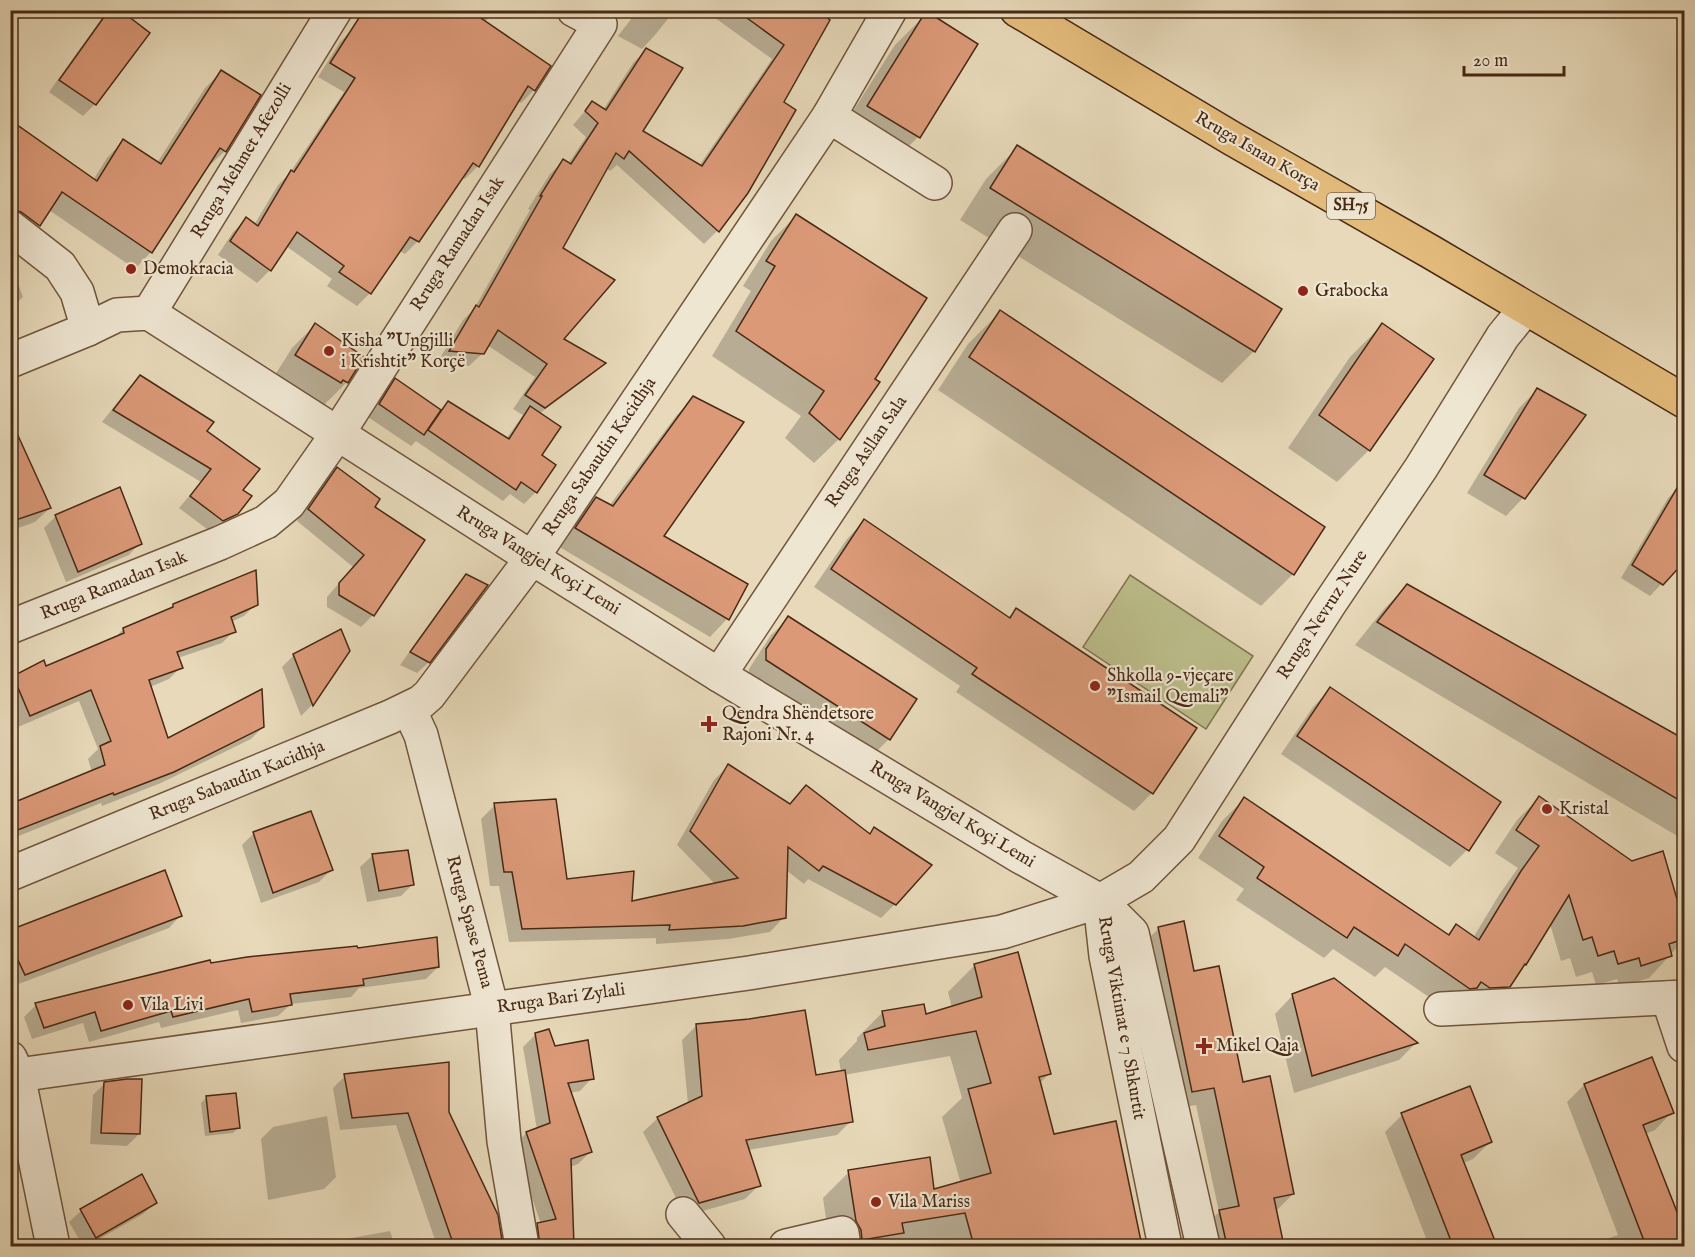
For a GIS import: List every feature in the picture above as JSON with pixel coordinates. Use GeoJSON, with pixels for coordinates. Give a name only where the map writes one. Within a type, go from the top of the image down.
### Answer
{"type":"FeatureCollection","features":[{"type":"Feature","properties":{"kind":"main road","name":"Rruga Isnan Korça"},"geometry":{"type":"LineString","coordinates":[[1017,10],[1233,139],[1684,401]]}},
{"type":"Feature","properties":{"kind":"street","name":"Rruga Mehmet Afezolli"},"geometry":{"type":"LineString","coordinates":[[149,313],[335,10]]}},
{"type":"Feature","properties":{"kind":"street","name":"Rruga Ramadan Isak"},"geometry":{"type":"LineString","coordinates":[[10,627],[220,543],[266,522],[289,503],[338,433],[600,24],[574,10]]}},
{"type":"Feature","properties":{"kind":"street","name":"Rruga Sabaudin Kacidhja"},"geometry":{"type":"LineString","coordinates":[[10,874],[409,709],[421,702],[433,690],[532,558],[829,116],[890,10]]}},
{"type":"Feature","properties":{"kind":"street"},"geometry":{"type":"LineString","coordinates":[[829,116],[935,183]]}},
{"type":"Feature","properties":{"kind":"street"},"geometry":{"type":"LineString","coordinates":[[10,227],[60,266],[77,292],[88,329]]}},
{"type":"Feature","properties":{"kind":"street","name":"Rruga Asllan Sala"},"geometry":{"type":"LineString","coordinates":[[718,675],[1015,230]]}},
{"type":"Feature","properties":{"kind":"street","name":"Rruga Nevruz Nure"},"geometry":{"type":"LineString","coordinates":[[1100,902],[1141,877],[1179,839],[1328,606],[1421,468],[1503,336],[1525,309]]}},
{"type":"Feature","properties":{"kind":"street"},"geometry":{"type":"LineString","coordinates":[[10,361],[117,315],[149,313]]}},
{"type":"Feature","properties":{"kind":"street","name":"Rruga Vangjel Koçi Lemi"},"geometry":{"type":"LineString","coordinates":[[149,313],[718,675],[1100,902]]}},
{"type":"Feature","properties":{"kind":"street","name":"Rruga Spase Pema"},"geometry":{"type":"LineString","coordinates":[[409,709],[420,735],[492,1009],[504,1141],[522,1246]]}},
{"type":"Feature","properties":{"kind":"street","name":"Rruga Bari Zylali"},"geometry":{"type":"LineString","coordinates":[[14,1067],[492,1009],[748,973],[1002,932],[1100,902]]}},
{"type":"Feature","properties":{"kind":"street","name":"Rruga Viktimat e 7 Shkurtit"},"geometry":{"type":"LineString","coordinates":[[1100,902],[1106,956],[1165,1246]]}},
{"type":"Feature","properties":{"kind":"street","name":"Rruga Viktimat e 7 Shkurtit"},"geometry":{"type":"LineString","coordinates":[[1100,902],[1132,933],[1203,1246]]}},
{"type":"Feature","properties":{"kind":"street"},"geometry":{"type":"LineString","coordinates":[[1441,1009],[1676,997],[1684,1046]]}},
{"type":"Feature","properties":{"kind":"street"},"geometry":{"type":"LineString","coordinates":[[14,1067],[53,1246]]}},
{"type":"Feature","properties":{"kind":"street"},"geometry":{"type":"LineString","coordinates":[[683,1214],[709,1246]]}},
{"type":"Feature","properties":{"kind":"street"},"geometry":{"type":"LineString","coordinates":[[786,1246],[842,1233],[844,1246]]}},
{"type":"Feature","properties":{"kind":"green space"},"geometry":{"type":"Polygon","coordinates":[[[1130,575],[1253,656],[1206,729],[1083,647],[1130,575]]]}},
{"type":"Feature","properties":{"kind":"building"},"geometry":{"type":"Polygon","coordinates":[[[109,10],[120,10],[150,33],[96,105],[59,80],[109,10]]]}},
{"type":"Feature","properties":{"kind":"building"},"geometry":{"type":"Polygon","coordinates":[[[364,10],[469,10],[551,66],[535,91],[528,86],[479,167],[473,163],[419,242],[410,237],[371,294],[339,272],[344,266],[297,232],[271,271],[230,241],[246,217],[258,226],[291,170],[294,172],[355,78],[330,63],[364,10]]]}},
{"type":"Feature","properties":{"kind":"building"},"geometry":{"type":"Polygon","coordinates":[[[736,10],[816,10],[830,20],[784,102],[796,110],[748,193],[719,232],[629,151],[624,159],[616,153],[563,248],[615,280],[564,339],[606,363],[545,408],[525,395],[547,364],[498,330],[484,354],[449,351],[476,305],[479,307],[563,159],[571,164],[598,123],[585,111],[592,101],[606,110],[646,48],[683,68],[643,131],[702,166],[784,45],[736,10]]]}},
{"type":"Feature","properties":{"kind":"building"},"geometry":{"type":"Polygon","coordinates":[[[926,11],[978,44],[920,138],[867,106],[926,11]]]}},
{"type":"Feature","properties":{"kind":"building"},"geometry":{"type":"Polygon","coordinates":[[[221,70],[261,95],[226,152],[220,148],[152,253],[62,192],[40,226],[21,212],[10,209],[10,120],[97,181],[123,139],[161,164],[221,70]]]}},
{"type":"Feature","properties":{"kind":"building"},"geometry":{"type":"Polygon","coordinates":[[[1017,145],[1282,309],[1255,352],[990,188],[1017,145]]]}},
{"type":"Feature","properties":{"kind":"building"},"geometry":{"type":"Polygon","coordinates":[[[796,214],[927,298],[875,379],[880,382],[840,440],[809,413],[824,391],[736,331],[775,266],[766,261],[796,214]]]}},
{"type":"Feature","properties":{"kind":"building"},"geometry":{"type":"Polygon","coordinates":[[[1000,310],[1325,527],[1294,575],[969,357],[1000,310]]]}},
{"type":"Feature","properties":{"kind":"building","name":"Kisha \"Ungjilli i Krishtit\" Korçë"},"geometry":{"type":"Polygon","coordinates":[[[315,323],[364,357],[348,383],[343,380],[341,383],[295,355],[315,323]]]}},
{"type":"Feature","properties":{"kind":"building"},"geometry":{"type":"Polygon","coordinates":[[[1382,323],[1434,359],[1370,451],[1319,415],[1382,323]]]}},
{"type":"Feature","properties":{"kind":"building"},"geometry":{"type":"Polygon","coordinates":[[[140,375],[214,422],[207,431],[260,469],[243,490],[252,496],[238,514],[223,521],[190,496],[211,469],[113,410],[140,375]]]}},
{"type":"Feature","properties":{"kind":"building"},"geometry":{"type":"Polygon","coordinates":[[[395,378],[441,410],[424,435],[379,404],[395,378]]]}},
{"type":"Feature","properties":{"kind":"building"},"geometry":{"type":"Polygon","coordinates":[[[1537,388],[1586,415],[1525,499],[1484,475],[1537,388]]]}},
{"type":"Feature","properties":{"kind":"building"},"geometry":{"type":"Polygon","coordinates":[[[693,396],[744,422],[664,536],[748,584],[729,620],[575,528],[596,497],[613,506],[693,396]]]}},
{"type":"Feature","properties":{"kind":"building"},"geometry":{"type":"Polygon","coordinates":[[[448,401],[509,439],[530,406],[561,427],[542,455],[556,465],[537,493],[521,482],[516,490],[428,430],[448,401]]]}},
{"type":"Feature","properties":{"kind":"building"},"geometry":{"type":"Polygon","coordinates":[[[10,418],[51,508],[10,522],[10,418]]]}},
{"type":"Feature","properties":{"kind":"building"},"geometry":{"type":"Polygon","coordinates":[[[337,467],[380,499],[375,507],[425,540],[374,616],[339,595],[339,583],[364,555],[308,509],[337,467]]]}},
{"type":"Feature","properties":{"kind":"building"},"geometry":{"type":"Polygon","coordinates":[[[1684,476],[1684,562],[1663,585],[1632,565],[1684,476]]]}},
{"type":"Feature","properties":{"kind":"building"},"geometry":{"type":"Polygon","coordinates":[[[120,487],[142,544],[78,572],[55,515],[120,487]]]}},
{"type":"Feature","properties":{"kind":"building"},"geometry":{"type":"Polygon","coordinates":[[[864,519],[1010,618],[1016,608],[1197,728],[1153,794],[972,674],[977,668],[831,569],[864,519]]]}},
{"type":"Feature","properties":{"kind":"building"},"geometry":{"type":"Polygon","coordinates":[[[256,570],[258,605],[231,617],[236,632],[177,652],[183,668],[149,680],[168,738],[262,689],[264,727],[174,772],[10,833],[10,804],[105,765],[100,746],[111,741],[91,690],[30,716],[13,676],[44,660],[46,666],[124,633],[123,628],[173,607],[173,604],[256,570]]]}},
{"type":"Feature","properties":{"kind":"building"},"geometry":{"type":"Polygon","coordinates":[[[466,574],[488,585],[430,663],[410,652],[466,574]]]}},
{"type":"Feature","properties":{"kind":"building"},"geometry":{"type":"Polygon","coordinates":[[[1407,584],[1684,739],[1684,803],[1377,622],[1407,584]]]}},
{"type":"Feature","properties":{"kind":"building"},"geometry":{"type":"Polygon","coordinates":[[[788,616],[917,699],[890,740],[766,660],[766,649],[788,616]]]}},
{"type":"Feature","properties":{"kind":"building"},"geometry":{"type":"Polygon","coordinates":[[[341,629],[350,651],[313,706],[293,654],[341,629]]]}},
{"type":"Feature","properties":{"kind":"building"},"geometry":{"type":"Polygon","coordinates":[[[1330,687],[1501,802],[1469,851],[1297,736],[1330,687]]]}},
{"type":"Feature","properties":{"kind":"building"},"geometry":{"type":"Polygon","coordinates":[[[728,764],[790,804],[806,785],[870,834],[874,827],[932,865],[896,905],[823,866],[819,871],[788,847],[786,918],[743,926],[669,930],[670,925],[522,929],[512,872],[504,872],[494,803],[556,799],[567,879],[634,871],[632,901],[738,878],[690,831],[728,764]]]}},
{"type":"Feature","properties":{"kind":"building"},"geometry":{"type":"Polygon","coordinates":[[[1539,796],[1632,861],[1663,851],[1684,923],[1684,939],[1669,944],[1672,956],[1641,966],[1639,958],[1618,964],[1614,951],[1598,956],[1592,937],[1583,940],[1569,895],[1510,987],[1490,988],[1481,982],[1477,988],[1470,989],[1405,944],[1398,956],[1354,927],[1347,938],[1257,878],[1264,867],[1219,836],[1244,797],[1449,935],[1456,924],[1479,940],[1539,846],[1516,830],[1539,796]]]}},
{"type":"Feature","properties":{"kind":"building"},"geometry":{"type":"Polygon","coordinates":[[[311,811],[333,870],[273,893],[253,832],[311,811]]]}},
{"type":"Feature","properties":{"kind":"building"},"geometry":{"type":"Polygon","coordinates":[[[408,850],[414,885],[379,891],[372,854],[408,850]]]}},
{"type":"Feature","properties":{"kind":"building"},"geometry":{"type":"Polygon","coordinates":[[[165,870],[182,916],[25,975],[10,943],[10,930],[165,870]]]}},
{"type":"Feature","properties":{"kind":"building"},"geometry":{"type":"Polygon","coordinates":[[[1184,921],[1194,971],[1219,966],[1243,1082],[1270,1076],[1294,1194],[1274,1198],[1284,1246],[1227,1246],[1219,1210],[1239,1206],[1214,1088],[1192,1092],[1158,927],[1184,921]]]}},
{"type":"Feature","properties":{"kind":"building"},"geometry":{"type":"Polygon","coordinates":[[[437,937],[439,967],[363,979],[364,985],[290,994],[292,1005],[252,1012],[249,999],[173,1017],[171,1011],[101,1031],[95,1012],[44,1028],[35,1003],[210,960],[211,963],[247,957],[357,946],[358,948],[437,937]]]}},
{"type":"Feature","properties":{"kind":"building"},"geometry":{"type":"Polygon","coordinates":[[[1018,952],[1051,1074],[1039,1077],[1054,1134],[1116,1121],[1142,1246],[974,1246],[965,1213],[902,1223],[904,1233],[862,1240],[861,1230],[856,1221],[848,1170],[930,1157],[934,1189],[991,1173],[968,1089],[991,1083],[976,1031],[868,1050],[864,1033],[885,1026],[882,1011],[924,1004],[926,1014],[982,997],[974,964],[1018,952]]]}},
{"type":"Feature","properties":{"kind":"building"},"geometry":{"type":"Polygon","coordinates":[[[1334,978],[1418,1043],[1312,1076],[1292,994],[1334,978]]]}},
{"type":"Feature","properties":{"kind":"building"},"geometry":{"type":"Polygon","coordinates":[[[805,1010],[816,1075],[845,1070],[853,1122],[746,1140],[761,1186],[699,1203],[657,1117],[702,1096],[696,1024],[805,1010]]]}},
{"type":"Feature","properties":{"kind":"building"},"geometry":{"type":"Polygon","coordinates":[[[549,1029],[555,1046],[588,1040],[594,1079],[568,1083],[592,1152],[571,1159],[574,1246],[540,1246],[537,1223],[556,1219],[526,1132],[550,1123],[535,1033],[549,1029]]]}},
{"type":"Feature","properties":{"kind":"building"},"geometry":{"type":"Polygon","coordinates":[[[1652,1057],[1674,1113],[1643,1125],[1679,1217],[1684,1215],[1684,1246],[1646,1246],[1584,1084],[1652,1057]]]}},
{"type":"Feature","properties":{"kind":"building"},"geometry":{"type":"Polygon","coordinates":[[[449,1062],[449,1112],[498,1215],[503,1246],[454,1246],[408,1113],[352,1118],[344,1074],[449,1062]]]}},
{"type":"Feature","properties":{"kind":"building"},"geometry":{"type":"Polygon","coordinates":[[[142,1079],[140,1134],[101,1133],[104,1082],[142,1079]]]}},
{"type":"Feature","properties":{"kind":"building"},"geometry":{"type":"Polygon","coordinates":[[[1470,1086],[1492,1142],[1461,1155],[1497,1246],[1453,1246],[1401,1113],[1470,1086]]]}},
{"type":"Feature","properties":{"kind":"building"},"geometry":{"type":"Polygon","coordinates":[[[236,1093],[240,1128],[210,1132],[206,1096],[236,1093]]]}},
{"type":"Feature","properties":{"kind":"building"},"geometry":{"type":"Polygon","coordinates":[[[142,1174],[157,1203],[96,1238],[80,1209],[142,1174]]]}},
{"type":"Feature","properties":{"kind":"place","name":"Demokracia"},"geometry":{"type":"Point","coordinates":[131,269]}},
{"type":"Feature","properties":{"kind":"place","name":"Grabocka"},"geometry":{"type":"Point","coordinates":[1303,291]}},
{"type":"Feature","properties":{"kind":"place","name":"Kisha \"Ungjilli i Krishtit\" Korçë"},"geometry":{"type":"Point","coordinates":[329,351]}},
{"type":"Feature","properties":{"kind":"place","name":"Shkolla 9-vjeçare \"Ismail Qemali\""},"geometry":{"type":"Point","coordinates":[1095,686]}},
{"type":"Feature","properties":{"kind":"place","name":"Qendra Shëndetsore Rajoni Nr. 4"},"geometry":{"type":"Point","coordinates":[709,724]}},
{"type":"Feature","properties":{"kind":"place","name":"Kristal"},"geometry":{"type":"Point","coordinates":[1547,809]}},
{"type":"Feature","properties":{"kind":"place","name":"Vila Livi"},"geometry":{"type":"Point","coordinates":[128,1005]}},
{"type":"Feature","properties":{"kind":"place","name":"Mikel Qaja"},"geometry":{"type":"Point","coordinates":[1204,1046]}},
{"type":"Feature","properties":{"kind":"place","name":"Vila Mariss"},"geometry":{"type":"Point","coordinates":[876,1202]}}]}
